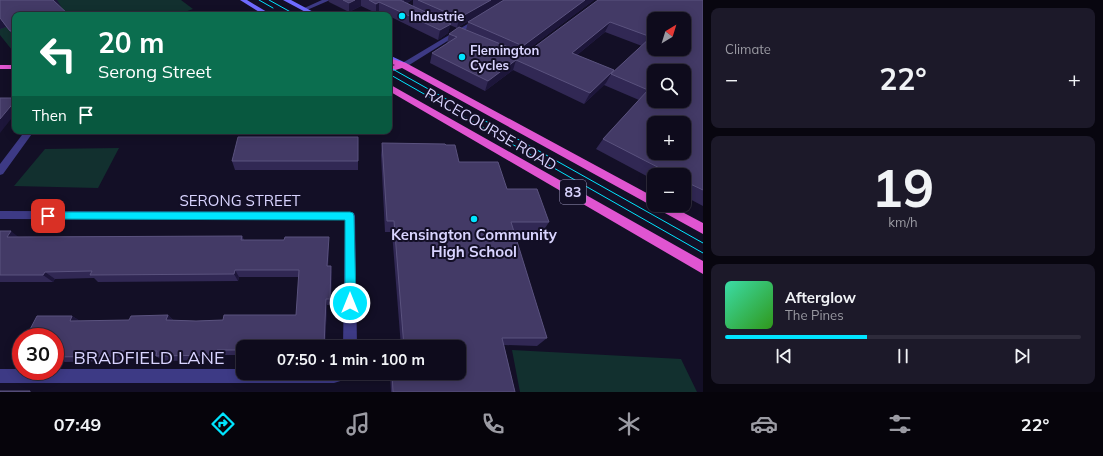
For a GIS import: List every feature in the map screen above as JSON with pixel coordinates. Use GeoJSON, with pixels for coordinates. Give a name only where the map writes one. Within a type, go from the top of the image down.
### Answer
{"type":"FeatureCollection","features":[{"type":"Feature","properties":{"kind":"highway","name":"83"},"geometry":{"type":"LineString","coordinates":[[392,61],[403,65]]}},
{"type":"Feature","properties":{"kind":"highway"},"geometry":{"type":"LineString","coordinates":[[392,69],[403,65]]}},
{"type":"Feature","properties":{"kind":"highway","name":"RACECOURSE ROAD"},"geometry":{"type":"LineString","coordinates":[[403,65],[647,198]]}},
{"type":"Feature","properties":{"kind":"highway"},"geometry":{"type":"LineString","coordinates":[[0,67],[12,67]]}},
{"type":"Feature","properties":{"kind":"highway","name":"RACECOURSE ROAD"},"geometry":{"type":"LineString","coordinates":[[392,89],[703,268]]}},
{"type":"Feature","properties":{"kind":"highway"},"geometry":{"type":"LineString","coordinates":[[672,212],[703,229]]}},
{"type":"Feature","properties":{"kind":"main road"},"geometry":{"type":"LineString","coordinates":[[243,0],[264,12]]}},
{"type":"Feature","properties":{"kind":"main road"},"geometry":{"type":"LineString","coordinates":[[286,0],[310,12]]}},
{"type":"Feature","properties":{"kind":"main road","name":"RACECOURSE ROAD"},"geometry":{"type":"LineString","coordinates":[[392,59],[403,65]]}},
{"type":"Feature","properties":{"kind":"street"},"geometry":{"type":"LineString","coordinates":[[305,9],[327,0]]}},
{"type":"Feature","properties":{"kind":"street"},"geometry":{"type":"LineString","coordinates":[[403,65],[486,15]]}},
{"type":"Feature","properties":{"kind":"street"},"geometry":{"type":"LineString","coordinates":[[0,171],[28,134]]}},
{"type":"Feature","properties":{"kind":"street","name":"SERONG STREET"},"geometry":{"type":"LineString","coordinates":[[0,215],[350,216],[350,340]]}},
{"type":"Feature","properties":{"kind":"street","name":"BRADFIELD LANE"},"geometry":{"type":"LineString","coordinates":[[0,376],[236,376]]}},
{"type":"Feature","properties":{"kind":"green space"},"geometry":{"type":"Polygon","coordinates":[[[17,0],[181,0],[193,9],[184,12],[12,12],[12,50],[0,35],[0,5],[17,0]]]}},
{"type":"Feature","properties":{"kind":"green space"},"geometry":{"type":"Polygon","coordinates":[[[119,148],[98,188],[14,186],[45,149],[119,148]]]}},
{"type":"Feature","properties":{"kind":"green space"},"geometry":{"type":"Polygon","coordinates":[[[512,350],[681,359],[697,392],[520,392],[512,350]]]}},
{"type":"Feature","properties":{"kind":"building"},"geometry":{"type":"Polygon","coordinates":[[[0,0],[53,0],[66,12],[12,12],[12,31],[10,31],[0,18],[0,0]]]}},
{"type":"Feature","properties":{"kind":"building"},"geometry":{"type":"Polygon","coordinates":[[[343,0],[355,0],[349,3],[343,0]]]}},
{"type":"Feature","properties":{"kind":"building"},"geometry":{"type":"Polygon","coordinates":[[[369,0],[400,0],[451,24],[440,30],[379,2],[376,4],[369,0]]]}},
{"type":"Feature","properties":{"kind":"building"},"geometry":{"type":"Polygon","coordinates":[[[418,0],[491,0],[459,18],[418,0]]]}},
{"type":"Feature","properties":{"kind":"building"},"geometry":{"type":"Polygon","coordinates":[[[504,0],[585,0],[523,46],[468,22],[504,0]]]}},
{"type":"Feature","properties":{"kind":"building"},"geometry":{"type":"Polygon","coordinates":[[[598,0],[703,0],[703,190],[691,184],[691,168],[659,168],[603,139],[647,91],[647,108],[691,108],[691,64],[647,64],[647,90],[611,74],[647,41],[647,56],[691,56],[691,12],[647,12],[647,36],[610,22],[572,53],[614,70],[590,93],[516,60],[488,81],[432,53],[457,37],[449,34],[459,27],[525,54],[598,0]]]}},
{"type":"Feature","properties":{"kind":"building"},"geometry":{"type":"Polygon","coordinates":[[[0,98],[12,98],[12,105],[0,119],[0,98]]]}},
{"type":"Feature","properties":{"kind":"building"},"geometry":{"type":"Polygon","coordinates":[[[238,137],[358,137],[358,161],[232,161],[238,137]]]}},
{"type":"Feature","properties":{"kind":"building"},"geometry":{"type":"Polygon","coordinates":[[[382,143],[455,145],[459,162],[498,162],[507,189],[537,189],[549,222],[511,222],[547,338],[502,338],[515,392],[393,392],[392,380],[466,380],[466,340],[403,340],[394,221],[387,221],[382,143]]]}},
{"type":"Feature","properties":{"kind":"building"},"geometry":{"type":"Polygon","coordinates":[[[0,231],[11,231],[7,237],[242,236],[241,240],[284,240],[285,237],[329,237],[327,266],[331,266],[330,299],[326,299],[324,340],[236,340],[236,350],[217,350],[216,355],[156,356],[157,351],[118,351],[117,356],[64,357],[64,328],[31,328],[37,316],[72,316],[70,321],[129,320],[131,316],[168,315],[166,320],[196,321],[223,320],[224,315],[296,315],[299,270],[235,270],[234,274],[90,275],[92,271],[45,272],[43,275],[0,275],[0,231]]]}},
{"type":"Feature","properties":{"kind":"building"},"geometry":{"type":"Polygon","coordinates":[[[30,391],[30,392],[0,392],[30,391]]]}},
{"type":"Feature","properties":{"kind":"tram line"},"geometry":{"type":"LineString","coordinates":[[259,0],[273,8]]}},
{"type":"Feature","properties":{"kind":"tram line"},"geometry":{"type":"LineString","coordinates":[[269,0],[291,12]]}},
{"type":"Feature","properties":{"kind":"tram line"},"geometry":{"type":"LineString","coordinates":[[392,69],[703,243]]}},
{"type":"Feature","properties":{"kind":"tram line"},"geometry":{"type":"LineString","coordinates":[[392,76],[703,253]]}},
{"type":"Feature","properties":{"kind":"place","name":"Industrie"},"geometry":{"type":"Point","coordinates":[402,16]}},
{"type":"Feature","properties":{"kind":"place","name":"Flemington Cycles"},"geometry":{"type":"Point","coordinates":[462,57]}},
{"type":"Feature","properties":{"kind":"place","name":"Kensington Community High School"},"geometry":{"type":"Point","coordinates":[474,219]}},
{"type":"Feature","properties":{"kind":"route"},"geometry":{"type":"LineString","coordinates":[[48,216],[350,216],[350,303]]}}]}
